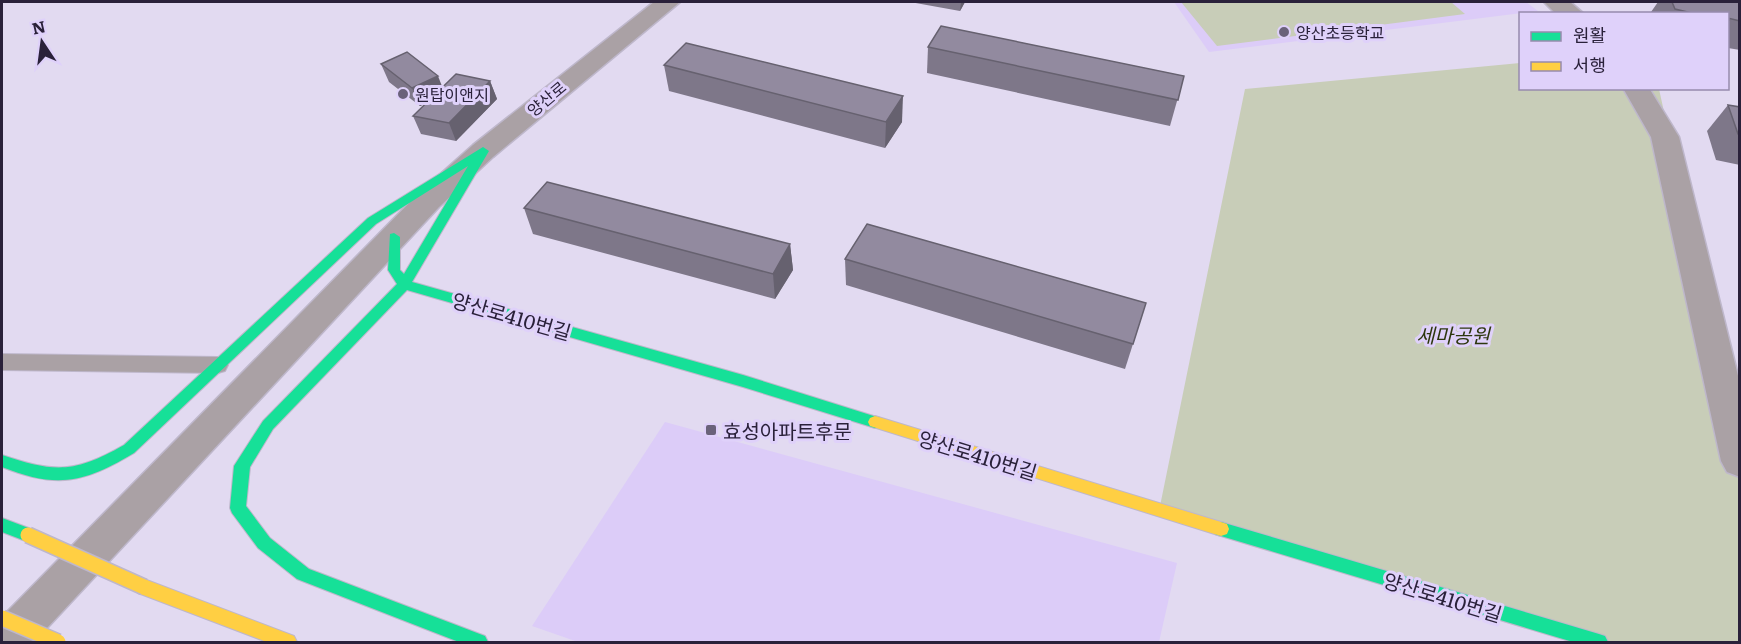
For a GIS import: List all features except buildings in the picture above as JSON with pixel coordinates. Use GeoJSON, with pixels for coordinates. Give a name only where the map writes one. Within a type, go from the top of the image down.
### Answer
{"type":"FeatureCollection","features":[{"type":"Feature","properties":{"kind":"main road"},"geometry":{"type":"LineString","coordinates":[[479,642],[303,574],[264,543],[238,508],[242,466],[268,425],[404,285],[483,151]]}},
{"type":"Feature","properties":{"kind":"main road"},"geometry":{"type":"LineString","coordinates":[[2,461],[40,475],[71,475],[101,467],[129,449],[372,221],[483,151]]}},
{"type":"Feature","properties":{"kind":"main road"},"geometry":{"type":"LineString","coordinates":[[394,237],[394,270],[404,285]]}},
{"type":"Feature","properties":{"kind":"main road","name":"양산로410번길"},"geometry":{"type":"LineString","coordinates":[[404,285],[742,381],[1170,514],[1599,642]]}},
{"type":"Feature","properties":{"kind":"main road"},"geometry":{"type":"LineString","coordinates":[[2,525],[144,587],[288,642]]}},
{"type":"Feature","properties":{"kind":"main road"},"geometry":{"type":"LineString","coordinates":[[2,618],[58,642]]}},
{"type":"Feature","properties":{"kind":"street","name":"양산로"},"geometry":{"type":"LineString","coordinates":[[6,642],[429,200],[483,151],[668,2]]}},
{"type":"Feature","properties":{"kind":"street"},"geometry":{"type":"LineString","coordinates":[[1556,2],[1569,12]]}},
{"type":"Feature","properties":{"kind":"street"},"geometry":{"type":"LineString","coordinates":[[1637,90],[1665,137],[1740,461]]}},
{"type":"Feature","properties":{"kind":"lane"},"geometry":{"type":"LineString","coordinates":[[2,362],[218,365]]}},
{"type":"Feature","properties":{"kind":"shaded area","name":"양산초등학교"},"geometry":{"type":"Polygon","coordinates":[[[1174,2],[1526,2],[1538,11],[1519,12],[1209,52],[1174,2]]]}},
{"type":"Feature","properties":{"kind":"shaded area"},"geometry":{"type":"Polygon","coordinates":[[[665,422],[1177,563],[1159,642],[578,642],[532,626],[665,422]]]}},
{"type":"Feature","properties":{"kind":"green space","name":"양산초등학교"},"geometry":{"type":"Polygon","coordinates":[[[1181,2],[1451,2],[1465,14],[1217,46],[1181,2]]]}},
{"type":"Feature","properties":{"kind":"green space","name":"세마공원"},"geometry":{"type":"Polygon","coordinates":[[[1519,63],[1519,90],[1659,90],[1739,452],[1739,642],[1599,642],[1159,511],[1245,89],[1519,63]]]}},
{"type":"Feature","properties":{"kind":"traffic: fast"},"geometry":{"type":"LineString","coordinates":[[479,642],[303,574],[264,543],[238,508],[242,466],[268,425],[404,285],[483,151]]}},
{"type":"Feature","properties":{"kind":"traffic: fast"},"geometry":{"type":"LineString","coordinates":[[2,461],[37,473],[67,474],[96,467],[129,449],[372,221],[479,154]]}},
{"type":"Feature","properties":{"kind":"traffic: fast"},"geometry":{"type":"LineString","coordinates":[[394,237],[394,270],[404,285],[743,381],[875,422]]}},
{"type":"Feature","properties":{"kind":"traffic: fast"},"geometry":{"type":"LineString","coordinates":[[2,525],[28,535]]}},
{"type":"Feature","properties":{"kind":"traffic: fast"},"geometry":{"type":"LineString","coordinates":[[1221,529],[1599,642]]}},
{"type":"Feature","properties":{"kind":"traffic: slow"},"geometry":{"type":"LineString","coordinates":[[875,422],[1221,529]]}},
{"type":"Feature","properties":{"kind":"traffic: slow"},"geometry":{"type":"LineString","coordinates":[[28,535],[144,587]]}},
{"type":"Feature","properties":{"kind":"traffic: slow"},"geometry":{"type":"LineString","coordinates":[[144,587],[288,642]]}},
{"type":"Feature","properties":{"kind":"traffic: slow"},"geometry":{"type":"LineString","coordinates":[[2,618],[58,642]]}},
{"type":"Feature","properties":{"kind":"place","name":"양산초등학교"},"geometry":{"type":"Point","coordinates":[1284,32]}},
{"type":"Feature","properties":{"kind":"place","name":"원탑이앤지"},"geometry":{"type":"Point","coordinates":[403,94]}},
{"type":"Feature","properties":{"kind":"place","name":"효성아파트후문"},"geometry":{"type":"Point","coordinates":[711,430]}}]}
